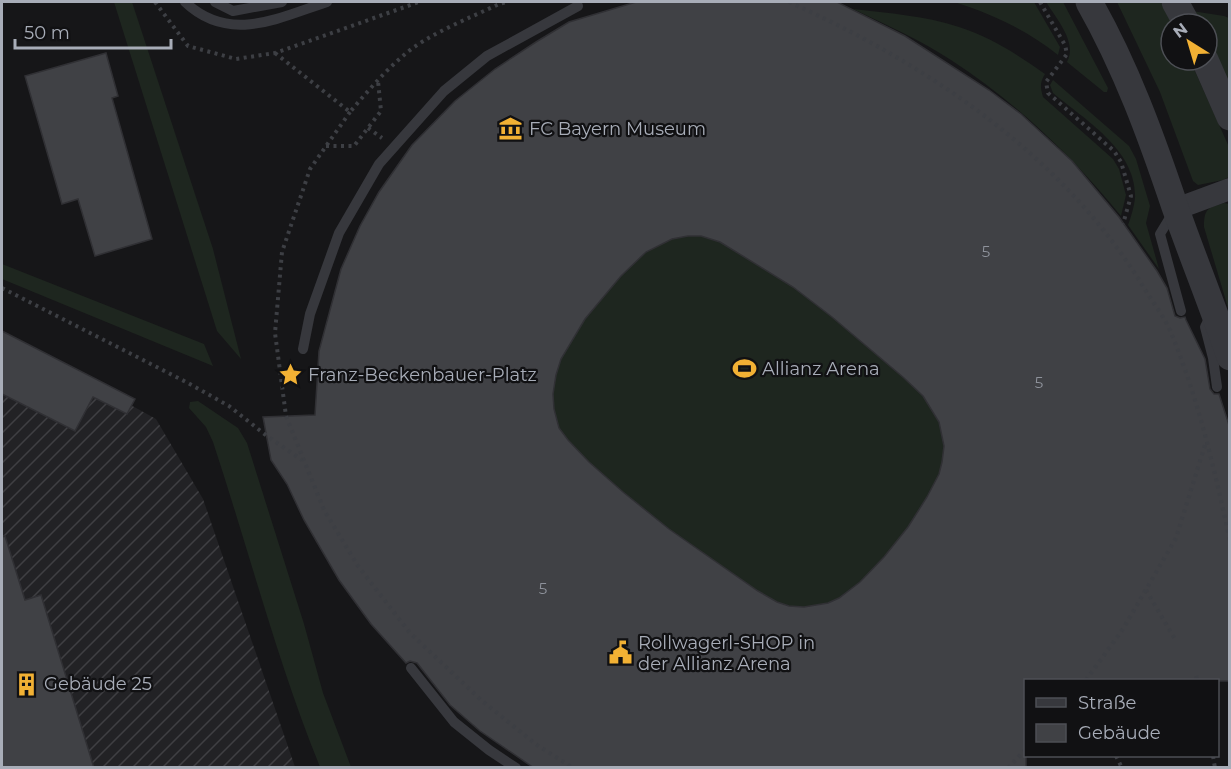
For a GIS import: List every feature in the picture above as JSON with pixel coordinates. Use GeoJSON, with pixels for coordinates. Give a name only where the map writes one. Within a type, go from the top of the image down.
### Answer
{"type":"FeatureCollection","features":[{"type":"Feature","properties":{"kind":"street"},"geometry":{"type":"LineString","coordinates":[[1089,2],[1110,39],[1139,106],[1230,357]]}},
{"type":"Feature","properties":{"kind":"street"},"geometry":{"type":"LineString","coordinates":[[1210,72],[1230,117]]}},
{"type":"Feature","properties":{"kind":"street"},"geometry":{"type":"LineString","coordinates":[[1176,208],[1230,189]]}},
{"type":"Feature","properties":{"kind":"lane"},"geometry":{"type":"LineString","coordinates":[[185,2],[195,11],[222,24],[258,24],[327,2]]}},
{"type":"Feature","properties":{"kind":"lane"},"geometry":{"type":"LineString","coordinates":[[215,2],[233,11],[282,2]]}},
{"type":"Feature","properties":{"kind":"lane"},"geometry":{"type":"LineString","coordinates":[[303,349],[310,314],[339,233],[379,164],[444,91],[488,56],[578,6]]}},
{"type":"Feature","properties":{"kind":"lane"},"geometry":{"type":"LineString","coordinates":[[1176,208],[1160,234],[1181,310]]}},
{"type":"Feature","properties":{"kind":"lane"},"geometry":{"type":"LineString","coordinates":[[1214,310],[1205,327],[1217,387]]}},
{"type":"Feature","properties":{"kind":"lane"},"geometry":{"type":"LineString","coordinates":[[411,668],[454,722],[516,768]]}},
{"type":"Feature","properties":{"kind":"path"},"geometry":{"type":"LineString","coordinates":[[507,2],[457,25],[406,53],[350,112],[326,146],[310,169],[305,181],[282,252],[275,333],[286,416],[324,510],[358,566],[410,633],[481,700],[537,745],[573,768]]}},
{"type":"Feature","properties":{"kind":"path"},"geometry":{"type":"LineString","coordinates":[[789,2],[840,25],[907,61],[980,111],[1043,166],[1090,212],[1132,268],[1172,333],[1206,442],[1230,541]]}},
{"type":"Feature","properties":{"kind":"path"},"geometry":{"type":"LineString","coordinates":[[1040,2],[1065,45],[1066,54],[1046,81],[1048,93],[1114,151],[1121,162],[1131,196],[1123,224]]}},
{"type":"Feature","properties":{"kind":"path"},"geometry":{"type":"LineString","coordinates":[[275,53],[350,112]]}},
{"type":"Feature","properties":{"kind":"path"},"geometry":{"type":"LineString","coordinates":[[326,146],[354,146],[381,111],[378,80]]}},
{"type":"Feature","properties":{"kind":"path"},"geometry":{"type":"LineString","coordinates":[[368,128],[374,132]]}},
{"type":"Feature","properties":{"kind":"path"},"geometry":{"type":"LineString","coordinates":[[2,288],[188,382],[229,406],[267,436],[303,460]]}},
{"type":"Feature","properties":{"kind":"path"},"geometry":{"type":"LineString","coordinates":[[1087,679],[1123,629],[1176,538],[1206,442]]}},
{"type":"Feature","properties":{"kind":"path"},"geometry":{"type":"LineString","coordinates":[[1146,590],[1176,641]]}},
{"type":"Feature","properties":{"kind":"path"},"geometry":{"type":"LineString","coordinates":[[1008,768],[1024,751]]}},
{"type":"Feature","properties":{"kind":"shaded area"},"geometry":{"type":"Polygon","coordinates":[[[114,2],[132,2],[213,249],[241,359],[217,331],[114,2]]]}},
{"type":"Feature","properties":{"kind":"shaded area"},"geometry":{"type":"Polygon","coordinates":[[[954,2],[1034,2],[1060,47],[1058,55],[1009,24],[954,2]]]}},
{"type":"Feature","properties":{"kind":"shaded area"},"geometry":{"type":"Polygon","coordinates":[[[1046,2],[1063,2],[1108,88],[1107,92],[1067,62],[1070,55],[1068,39],[1046,2]]]}},
{"type":"Feature","properties":{"kind":"shaded area"},"geometry":{"type":"Polygon","coordinates":[[[1117,2],[1161,3],[1166,12],[1159,12],[1159,72],[1195,72],[1229,147],[1229,177],[1198,185],[1193,181],[1160,92],[1117,2]]]}},
{"type":"Feature","properties":{"kind":"shaded area"},"geometry":{"type":"Polygon","coordinates":[[[853,9],[920,18],[971,31],[1014,53],[1045,74],[1041,85],[1043,97],[1113,159],[1119,169],[1126,195],[1121,216],[1063,151],[975,76],[903,33],[853,9]]]}},
{"type":"Feature","properties":{"kind":"shaded area"},"geometry":{"type":"Polygon","coordinates":[[[1219,15],[1229,18],[1229,88],[1219,65],[1219,15]]]}},
{"type":"Feature","properties":{"kind":"shaded area"},"geometry":{"type":"Polygon","coordinates":[[[833,53],[1026,679],[1024,723],[324,457],[833,53]]]}},
{"type":"Feature","properties":{"kind":"shaded area"},"geometry":{"type":"Polygon","coordinates":[[[1053,80],[1129,146],[1136,159],[1150,206],[1146,223],[1159,269],[1128,225],[1135,198],[1128,165],[1094,125],[1053,93],[1050,85],[1053,80]]]}},
{"type":"Feature","properties":{"kind":"shaded area"},"geometry":{"type":"Polygon","coordinates":[[[1224,203],[1229,204],[1229,311],[1204,227],[1206,212],[1224,203]]]}},
{"type":"Feature","properties":{"kind":"shaded area"},"geometry":{"type":"Polygon","coordinates":[[[2,264],[204,344],[213,366],[2,279],[2,264]]]}},
{"type":"Feature","properties":{"kind":"shaded area"},"geometry":{"type":"Polygon","coordinates":[[[2,334],[156,419],[203,499],[295,767],[2,767],[2,334]]]}},
{"type":"Feature","properties":{"kind":"shaded area"},"geometry":{"type":"Polygon","coordinates":[[[198,401],[238,428],[247,443],[304,624],[323,693],[351,767],[320,767],[290,687],[213,442],[206,427],[189,408],[190,402],[198,401]]]}},
{"type":"Feature","properties":{"kind":"building","name":"Allianz Arena"},"geometry":{"type":"Polygon","coordinates":[[[636,2],[837,2],[905,36],[989,90],[1021,114],[1072,161],[1119,217],[1167,288],[1175,316],[1185,317],[1205,359],[1210,389],[1214,394],[1219,394],[1229,425],[1230,681],[1219,681],[1219,679],[1024,679],[1026,768],[534,768],[480,731],[450,705],[417,663],[410,661],[406,663],[371,624],[339,580],[304,520],[287,484],[271,460],[263,417],[315,415],[319,351],[341,269],[360,226],[379,192],[412,145],[455,101],[495,69],[569,22],[636,2]],[[701,236],[672,239],[646,252],[621,276],[585,319],[561,359],[553,394],[559,428],[589,462],[623,492],[669,529],[758,591],[789,606],[804,607],[828,603],[839,598],[860,582],[884,557],[908,527],[927,497],[939,474],[942,462],[944,446],[939,422],[923,396],[832,317],[793,287],[720,242],[701,236]]]}},
{"type":"Feature","properties":{"kind":"building"},"geometry":{"type":"Polygon","coordinates":[[[106,53],[118,96],[112,98],[152,239],[95,256],[78,199],[62,204],[25,76],[106,53]]]}},
{"type":"Feature","properties":{"kind":"building"},"geometry":{"type":"Polygon","coordinates":[[[2,331],[135,399],[127,414],[93,397],[75,431],[2,394],[2,331]]]}},
{"type":"Feature","properties":{"kind":"building","name":"Gebäude 25"},"geometry":{"type":"Polygon","coordinates":[[[5,536],[25,600],[41,595],[94,768],[2,768],[2,537],[5,536]]]}},
{"type":"Feature","properties":{"kind":"place","name":"FC Bayern Museum"},"geometry":{"type":"Point","coordinates":[511,129]}},
{"type":"Feature","properties":{"kind":"place","name":"Allianz Arena"},"geometry":{"type":"Point","coordinates":[744,369]}},
{"type":"Feature","properties":{"kind":"place","name":"Franz-Beckenbauer-Platz"},"geometry":{"type":"Point","coordinates":[290,375]}},
{"type":"Feature","properties":{"kind":"place","name":"Rollwagerl-SHOP in der Allianz Arena"},"geometry":{"type":"Point","coordinates":[620,653]}},
{"type":"Feature","properties":{"kind":"place","name":"Gebäude 25"},"geometry":{"type":"Point","coordinates":[26,684]}}]}
